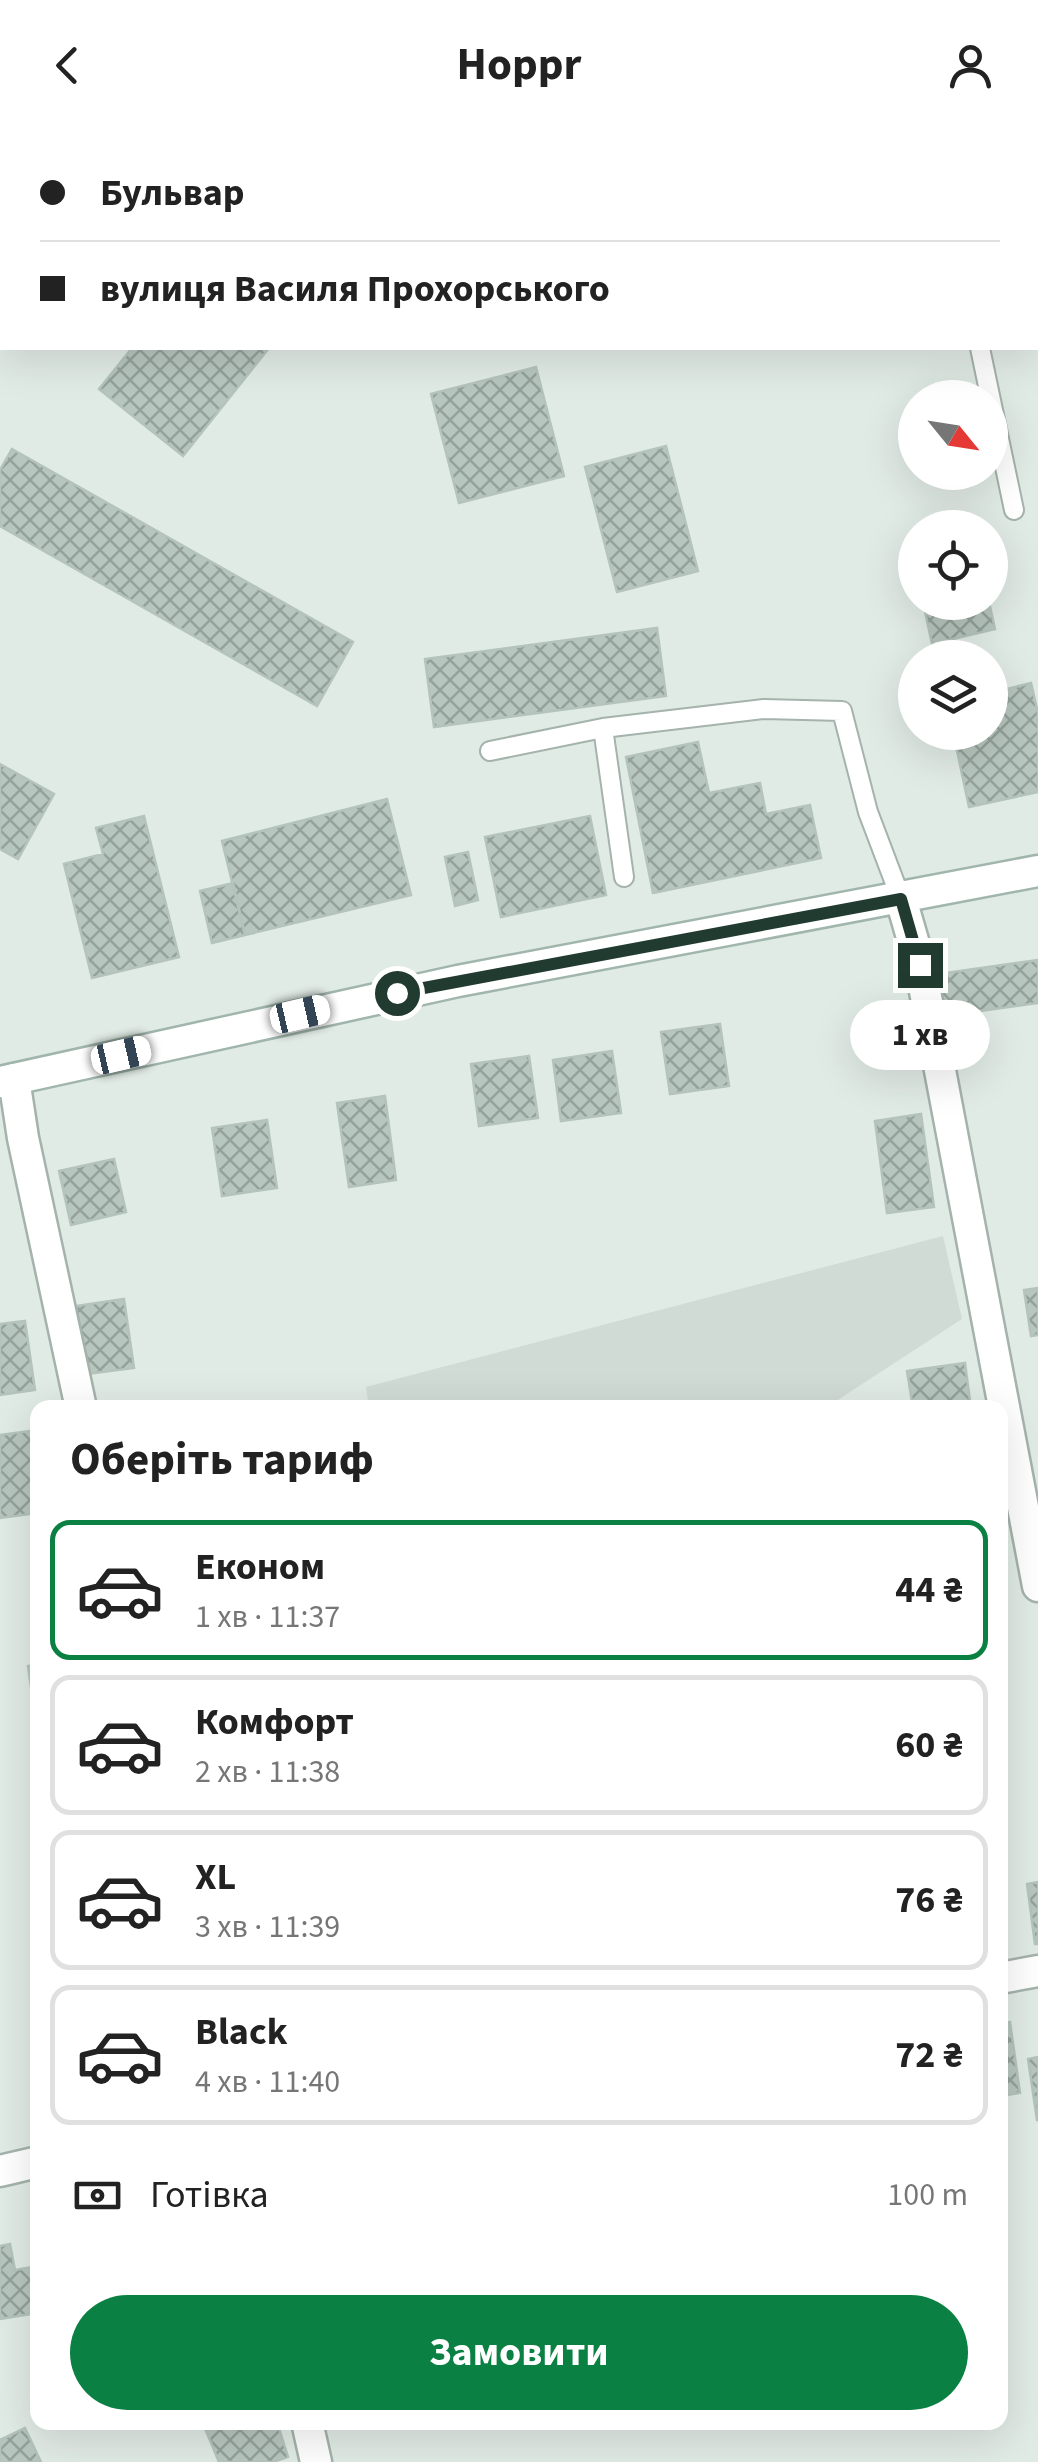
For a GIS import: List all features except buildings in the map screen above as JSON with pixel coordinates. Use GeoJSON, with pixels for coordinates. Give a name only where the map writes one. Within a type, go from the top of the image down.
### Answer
{"type":"FeatureCollection","features":[{"type":"Feature","properties":{"kind":"street"},"geometry":{"type":"LineString","coordinates":[[79,1400],[23,1138],[7,1081],[406,991],[1038,871]]}},
{"type":"Feature","properties":{"kind":"street"},"geometry":{"type":"LineString","coordinates":[[901,899],[923,984],[1002,1400]]}},
{"type":"Feature","properties":{"kind":"street"},"geometry":{"type":"LineString","coordinates":[[1008,1429],[1038,1586]]}},
{"type":"Feature","properties":{"kind":"street"},"geometry":{"type":"LineString","coordinates":[[1008,1977],[1038,1972]]}},
{"type":"Feature","properties":{"kind":"street"},"geometry":{"type":"LineString","coordinates":[[0,2171],[30,2164]]}},
{"type":"Feature","properties":{"kind":"street"},"geometry":{"type":"LineString","coordinates":[[309,2430],[316,2462]]}},
{"type":"Feature","properties":{"kind":"lane"},"geometry":{"type":"LineString","coordinates":[[980,350],[1014,510]]}},
{"type":"Feature","properties":{"kind":"lane"},"geometry":{"type":"LineString","coordinates":[[490,751],[603,728],[764,709],[842,711],[868,812],[901,899]]}},
{"type":"Feature","properties":{"kind":"lane"},"geometry":{"type":"LineString","coordinates":[[603,728],[624,877]]}},
{"type":"Feature","properties":{"kind":"shaded area"},"geometry":{"type":"Polygon","coordinates":[[[943,1236],[962,1319],[838,1400],[368,1400],[366,1387],[943,1236]]]}},
{"type":"Feature","properties":{"kind":"route"},"geometry":{"type":"LineString","coordinates":[[397,993],[901,899],[920,965]]}}]}
